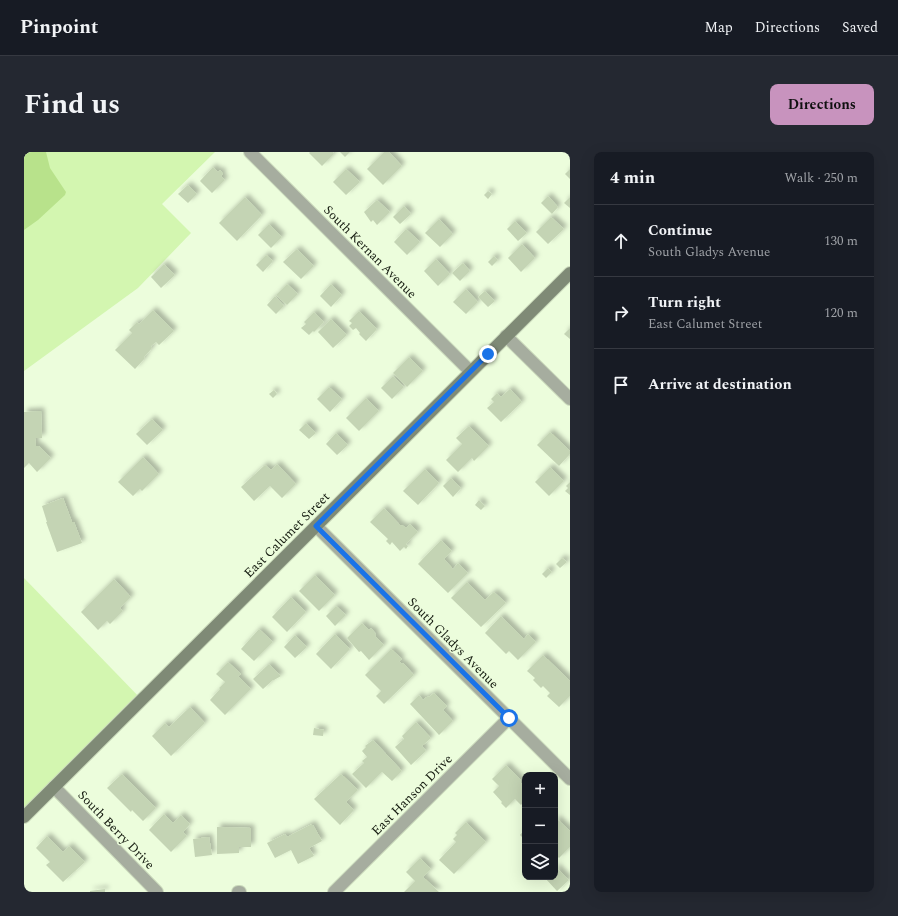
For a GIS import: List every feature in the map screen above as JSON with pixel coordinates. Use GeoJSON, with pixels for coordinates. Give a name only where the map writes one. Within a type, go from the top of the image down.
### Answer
{"type":"FeatureCollection","features":[{"type":"Feature","properties":{"kind":"main road","name":"East Calumet Street"},"geometry":{"type":"LineString","coordinates":[[24,817],[570,273]]}},
{"type":"Feature","properties":{"kind":"street","name":"South Kernan Avenue"},"geometry":{"type":"LineString","coordinates":[[250,152],[470,371]]}},
{"type":"Feature","properties":{"kind":"street"},"geometry":{"type":"LineString","coordinates":[[506,336],[570,399]]}},
{"type":"Feature","properties":{"kind":"street","name":"South Gladys Avenue"},"geometry":{"type":"LineString","coordinates":[[316,526],[570,779]]}},
{"type":"Feature","properties":{"kind":"street","name":"East Hanson Drive"},"geometry":{"type":"LineString","coordinates":[[334,892],[509,718]]}},
{"type":"Feature","properties":{"kind":"street","name":"South Berry Drive"},"geometry":{"type":"LineString","coordinates":[[54,787],[157,892]]}},
{"type":"Feature","properties":{"kind":"shaded area"},"geometry":{"type":"Polygon","coordinates":[[[24,152],[215,152],[162,204],[191,233],[138,288],[24,371],[24,152]]]}},
{"type":"Feature","properties":{"kind":"shaded area"},"geometry":{"type":"Polygon","coordinates":[[[24,152],[46,152],[50,168],[66,192],[65,195],[38,220],[24,230],[24,152]]]}},
{"type":"Feature","properties":{"kind":"shaded area"},"geometry":{"type":"Polygon","coordinates":[[[24,578],[142,700],[24,817],[24,578]]]}},
{"type":"Feature","properties":{"kind":"building"},"geometry":{"type":"Polygon","coordinates":[[[333,152],[334,154],[322,166],[309,153],[333,152]]]}},
{"type":"Feature","properties":{"kind":"building"},"geometry":{"type":"Polygon","coordinates":[[[340,152],[350,152],[345,157],[340,152]]]}},
{"type":"Feature","properties":{"kind":"building"},"geometry":{"type":"Polygon","coordinates":[[[384,152],[389,152],[402,166],[383,185],[367,169],[384,152]]]}},
{"type":"Feature","properties":{"kind":"building"},"geometry":{"type":"Polygon","coordinates":[[[213,167],[218,172],[220,170],[223,174],[221,176],[225,180],[212,193],[200,181],[213,167]]]}},
{"type":"Feature","properties":{"kind":"building"},"geometry":{"type":"Polygon","coordinates":[[[346,169],[360,182],[346,195],[333,182],[346,169]]]}},
{"type":"Feature","properties":{"kind":"building"},"geometry":{"type":"Polygon","coordinates":[[[570,169],[570,179],[565,174],[570,169]]]}},
{"type":"Feature","properties":{"kind":"building"},"geometry":{"type":"Polygon","coordinates":[[[188,185],[197,194],[188,203],[178,194],[188,185]]]}},
{"type":"Feature","properties":{"kind":"building"},"geometry":{"type":"Polygon","coordinates":[[[488,191],[492,194],[488,199],[484,195],[488,191]]]}},
{"type":"Feature","properties":{"kind":"building"},"geometry":{"type":"Polygon","coordinates":[[[548,196],[558,207],[552,214],[541,203],[548,196]]]}},
{"type":"Feature","properties":{"kind":"building"},"geometry":{"type":"Polygon","coordinates":[[[245,197],[262,215],[237,241],[219,223],[245,197]]]}},
{"type":"Feature","properties":{"kind":"building"},"geometry":{"type":"Polygon","coordinates":[[[570,197],[570,208],[564,203],[570,197]]]}},
{"type":"Feature","properties":{"kind":"building"},"geometry":{"type":"Polygon","coordinates":[[[377,200],[390,212],[377,225],[373,220],[371,222],[364,212],[377,200]]]}},
{"type":"Feature","properties":{"kind":"building"},"geometry":{"type":"Polygon","coordinates":[[[404,206],[411,214],[400,224],[393,217],[404,206]]]}},
{"type":"Feature","properties":{"kind":"building"},"geometry":{"type":"Polygon","coordinates":[[[551,217],[564,229],[548,244],[536,232],[551,217]]]}},
{"type":"Feature","properties":{"kind":"building"},"geometry":{"type":"Polygon","coordinates":[[[439,219],[453,234],[440,247],[425,233],[439,219]]]}},
{"type":"Feature","properties":{"kind":"building"},"geometry":{"type":"Polygon","coordinates":[[[515,221],[527,233],[518,241],[507,229],[515,221]]]}},
{"type":"Feature","properties":{"kind":"building"},"geometry":{"type":"Polygon","coordinates":[[[269,224],[282,237],[271,248],[258,235],[269,224]]]}},
{"type":"Feature","properties":{"kind":"building"},"geometry":{"type":"Polygon","coordinates":[[[406,229],[420,242],[407,255],[394,242],[406,229]]]}},
{"type":"Feature","properties":{"kind":"building"},"geometry":{"type":"Polygon","coordinates":[[[522,244],[535,258],[521,272],[508,258],[522,244]]]}},
{"type":"Feature","properties":{"kind":"building"},"geometry":{"type":"Polygon","coordinates":[[[297,249],[314,266],[301,279],[283,262],[297,249]]]}},
{"type":"Feature","properties":{"kind":"building"},"geometry":{"type":"Polygon","coordinates":[[[266,255],[273,261],[263,272],[256,265],[266,255]]]}},
{"type":"Feature","properties":{"kind":"building"},"geometry":{"type":"Polygon","coordinates":[[[494,256],[498,260],[492,266],[488,262],[494,256]]]}},
{"type":"Feature","properties":{"kind":"building"},"geometry":{"type":"Polygon","coordinates":[[[436,259],[450,274],[438,286],[424,271],[436,259]]]}},
{"type":"Feature","properties":{"kind":"building"},"geometry":{"type":"Polygon","coordinates":[[[463,263],[470,271],[460,281],[452,273],[463,263]]]}},
{"type":"Feature","properties":{"kind":"building"},"geometry":{"type":"Polygon","coordinates":[[[164,264],[175,275],[161,288],[151,277],[164,264]]]}},
{"type":"Feature","properties":{"kind":"building"},"geometry":{"type":"Polygon","coordinates":[[[287,284],[298,294],[287,305],[276,295],[287,284]]]}},
{"type":"Feature","properties":{"kind":"building"},"geometry":{"type":"Polygon","coordinates":[[[331,284],[342,295],[331,307],[320,296],[331,284]]]}},
{"type":"Feature","properties":{"kind":"building"},"geometry":{"type":"Polygon","coordinates":[[[466,289],[478,302],[466,314],[453,302],[466,289]]]}},
{"type":"Feature","properties":{"kind":"building"},"geometry":{"type":"Polygon","coordinates":[[[485,291],[495,301],[488,307],[478,297],[485,291]]]}},
{"type":"Feature","properties":{"kind":"building"},"geometry":{"type":"Polygon","coordinates":[[[275,296],[284,306],[276,314],[267,305],[275,296]]]}},
{"type":"Feature","properties":{"kind":"building"},"geometry":{"type":"Polygon","coordinates":[[[153,310],[174,331],[159,345],[156,342],[151,346],[152,348],[135,369],[115,350],[132,333],[129,330],[137,322],[139,324],[153,310]]]}},
{"type":"Feature","properties":{"kind":"building"},"geometry":{"type":"Polygon","coordinates":[[[359,311],[377,329],[366,341],[359,334],[360,333],[356,328],[353,330],[349,326],[352,323],[349,321],[359,311]]]}},
{"type":"Feature","properties":{"kind":"building"},"geometry":{"type":"Polygon","coordinates":[[[314,312],[324,322],[309,335],[301,328],[306,324],[304,322],[314,312]]]}},
{"type":"Feature","properties":{"kind":"building"},"geometry":{"type":"Polygon","coordinates":[[[331,319],[347,335],[333,348],[318,332],[331,319]]]}},
{"type":"Feature","properties":{"kind":"building"},"geometry":{"type":"Polygon","coordinates":[[[570,328],[570,339],[564,334],[570,328]]]}},
{"type":"Feature","properties":{"kind":"building"},"geometry":{"type":"Polygon","coordinates":[[[409,357],[423,371],[407,387],[393,373],[409,357]]]}},
{"type":"Feature","properties":{"kind":"building"},"geometry":{"type":"Polygon","coordinates":[[[393,376],[404,387],[392,399],[381,388],[393,376]]]}},
{"type":"Feature","properties":{"kind":"building"},"geometry":{"type":"Polygon","coordinates":[[[329,387],[342,399],[330,412],[317,399],[329,387]]]}},
{"type":"Feature","properties":{"kind":"building"},"geometry":{"type":"Polygon","coordinates":[[[510,389],[522,402],[501,422],[487,408],[494,402],[491,399],[497,393],[501,397],[510,389]]]}},
{"type":"Feature","properties":{"kind":"building"},"geometry":{"type":"Polygon","coordinates":[[[274,390],[277,394],[273,398],[269,394],[274,390]]]}},
{"type":"Feature","properties":{"kind":"building"},"geometry":{"type":"Polygon","coordinates":[[[366,398],[379,411],[359,431],[346,418],[366,398]]]}},
{"type":"Feature","properties":{"kind":"building"},"geometry":{"type":"Polygon","coordinates":[[[41,411],[42,438],[35,438],[36,446],[39,446],[51,458],[37,472],[29,463],[24,468],[24,412],[41,411]]]}},
{"type":"Feature","properties":{"kind":"building"},"geometry":{"type":"Polygon","coordinates":[[[152,419],[163,430],[147,445],[136,434],[152,419]]]}},
{"type":"Feature","properties":{"kind":"building"},"geometry":{"type":"Polygon","coordinates":[[[306,423],[316,433],[309,439],[299,430],[306,423]]]}},
{"type":"Feature","properties":{"kind":"building"},"geometry":{"type":"Polygon","coordinates":[[[469,426],[489,446],[474,461],[472,458],[458,472],[446,460],[462,444],[456,438],[469,426]]]}},
{"type":"Feature","properties":{"kind":"building"},"geometry":{"type":"Polygon","coordinates":[[[550,432],[570,451],[570,454],[559,466],[537,445],[550,432]]]}},
{"type":"Feature","properties":{"kind":"building"},"geometry":{"type":"Polygon","coordinates":[[[336,433],[348,445],[337,455],[326,444],[336,433]]]}},
{"type":"Feature","properties":{"kind":"building"},"geometry":{"type":"Polygon","coordinates":[[[143,457],[159,474],[142,491],[140,489],[133,496],[118,482],[143,457]]]}},
{"type":"Feature","properties":{"kind":"building"},"geometry":{"type":"Polygon","coordinates":[[[277,464],[296,484],[282,498],[270,486],[254,501],[241,487],[265,465],[271,470],[277,464]]]}},
{"type":"Feature","properties":{"kind":"building"},"geometry":{"type":"Polygon","coordinates":[[[550,467],[564,481],[549,496],[535,482],[550,467]]]}},
{"type":"Feature","properties":{"kind":"building"},"geometry":{"type":"Polygon","coordinates":[[[425,469],[439,483],[418,505],[403,491],[425,469]]]}},
{"type":"Feature","properties":{"kind":"building"},"geometry":{"type":"Polygon","coordinates":[[[451,478],[461,488],[453,497],[443,486],[451,478]]]}},
{"type":"Feature","properties":{"kind":"building"},"geometry":{"type":"Polygon","coordinates":[[[570,482],[570,495],[565,491],[568,488],[566,486],[570,482]]]}},
{"type":"Feature","properties":{"kind":"building"},"geometry":{"type":"Polygon","coordinates":[[[63,498],[82,543],[57,552],[42,506],[63,498]]]}},
{"type":"Feature","properties":{"kind":"building"},"geometry":{"type":"Polygon","coordinates":[[[479,500],[485,506],[481,510],[475,505],[479,500]]]}},
{"type":"Feature","properties":{"kind":"building"},"geometry":{"type":"Polygon","coordinates":[[[384,508],[401,526],[402,525],[406,528],[410,524],[418,532],[406,544],[408,546],[406,549],[404,547],[400,551],[392,542],[390,545],[386,541],[388,539],[370,522],[384,508]]]}},
{"type":"Feature","properties":{"kind":"building"},"geometry":{"type":"Polygon","coordinates":[[[441,540],[452,551],[444,559],[453,569],[458,563],[468,573],[448,593],[418,564],[441,540]]]}},
{"type":"Feature","properties":{"kind":"building"},"geometry":{"type":"Polygon","coordinates":[[[562,558],[567,562],[560,568],[556,564],[562,558]]]}},
{"type":"Feature","properties":{"kind":"building"},"geometry":{"type":"Polygon","coordinates":[[[548,568],[552,572],[546,578],[542,574],[548,568]]]}},
{"type":"Feature","properties":{"kind":"building"},"geometry":{"type":"Polygon","coordinates":[[[315,575],[335,595],[319,611],[299,591],[315,575]]]}},
{"type":"Feature","properties":{"kind":"building"},"geometry":{"type":"Polygon","coordinates":[[[114,579],[131,597],[120,608],[123,611],[110,624],[107,621],[98,630],[81,612],[114,579]]]}},
{"type":"Feature","properties":{"kind":"building"},"geometry":{"type":"Polygon","coordinates":[[[467,582],[485,600],[494,592],[506,603],[481,627],[451,598],[467,582]]]}},
{"type":"Feature","properties":{"kind":"building"},"geometry":{"type":"Polygon","coordinates":[[[291,597],[306,612],[287,632],[272,617],[291,597]]]}},
{"type":"Feature","properties":{"kind":"building"},"geometry":{"type":"Polygon","coordinates":[[[336,606],[346,615],[335,626],[326,616],[336,606]]]}},
{"type":"Feature","properties":{"kind":"building"},"geometry":{"type":"Polygon","coordinates":[[[501,616],[524,639],[528,634],[536,642],[518,660],[509,651],[506,654],[485,633],[501,616]]]}},
{"type":"Feature","properties":{"kind":"building"},"geometry":{"type":"Polygon","coordinates":[[[362,623],[369,630],[371,628],[376,634],[375,636],[384,645],[369,660],[361,651],[359,652],[347,638],[362,623]]]}},
{"type":"Feature","properties":{"kind":"building"},"geometry":{"type":"Polygon","coordinates":[[[259,629],[273,642],[254,661],[241,649],[259,629]]]}},
{"type":"Feature","properties":{"kind":"building"},"geometry":{"type":"Polygon","coordinates":[[[335,634],[350,649],[331,669],[316,654],[335,634]]]}},
{"type":"Feature","properties":{"kind":"building"},"geometry":{"type":"Polygon","coordinates":[[[295,635],[307,647],[295,658],[284,647],[295,635]]]}},
{"type":"Feature","properties":{"kind":"building"},"geometry":{"type":"Polygon","coordinates":[[[391,649],[402,659],[399,661],[402,664],[403,663],[414,675],[384,704],[376,696],[381,691],[365,675],[391,649]]]}},
{"type":"Feature","properties":{"kind":"building"},"geometry":{"type":"Polygon","coordinates":[[[543,655],[570,681],[570,696],[559,707],[547,696],[550,693],[543,686],[541,688],[533,680],[535,678],[527,671],[543,655]]]}},
{"type":"Feature","properties":{"kind":"building"},"geometry":{"type":"Polygon","coordinates":[[[228,662],[241,674],[238,676],[251,689],[225,715],[210,700],[225,682],[216,674],[228,662]]]}},
{"type":"Feature","properties":{"kind":"building"},"geometry":{"type":"Polygon","coordinates":[[[269,664],[281,676],[273,680],[263,689],[253,679],[269,664]]]}},
{"type":"Feature","properties":{"kind":"building"},"geometry":{"type":"Polygon","coordinates":[[[434,693],[447,706],[443,710],[453,721],[439,735],[410,704],[419,695],[423,700],[434,693]]]}},
{"type":"Feature","properties":{"kind":"building"},"geometry":{"type":"Polygon","coordinates":[[[190,707],[205,723],[171,756],[152,736],[165,723],[169,727],[190,707]]]}},
{"type":"Feature","properties":{"kind":"building"},"geometry":{"type":"Polygon","coordinates":[[[416,722],[431,738],[422,746],[426,751],[411,765],[395,747],[404,739],[402,736],[416,722]]]}},
{"type":"Feature","properties":{"kind":"building"},"geometry":{"type":"Polygon","coordinates":[[[314,728],[324,730],[323,736],[313,735],[314,728]]]}},
{"type":"Feature","properties":{"kind":"building"},"geometry":{"type":"Polygon","coordinates":[[[373,740],[402,771],[392,781],[382,772],[366,788],[352,774],[364,763],[362,761],[367,757],[362,751],[366,747],[365,746],[373,740]]]}},
{"type":"Feature","properties":{"kind":"building"},"geometry":{"type":"Polygon","coordinates":[[[506,765],[521,780],[521,805],[515,799],[506,808],[493,792],[499,786],[492,779],[506,765]]]}},
{"type":"Feature","properties":{"kind":"building"},"geometry":{"type":"Polygon","coordinates":[[[122,774],[156,808],[143,821],[132,810],[131,812],[107,788],[122,774]]]}},
{"type":"Feature","properties":{"kind":"building"},"geometry":{"type":"Polygon","coordinates":[[[341,774],[358,790],[346,802],[354,810],[340,825],[314,799],[341,774]]]}},
{"type":"Feature","properties":{"kind":"building"},"geometry":{"type":"Polygon","coordinates":[[[164,814],[173,823],[181,815],[190,824],[183,832],[187,836],[171,852],[149,830],[164,814]]]}},
{"type":"Feature","properties":{"kind":"building"},"geometry":{"type":"Polygon","coordinates":[[[558,820],[570,831],[570,847],[559,858],[558,820]]]}},
{"type":"Feature","properties":{"kind":"building"},"geometry":{"type":"Polygon","coordinates":[[[466,822],[486,842],[454,874],[439,860],[456,842],[453,839],[457,835],[455,833],[466,822]]]}},
{"type":"Feature","properties":{"kind":"building"},"geometry":{"type":"Polygon","coordinates":[[[312,824],[322,841],[309,848],[314,856],[298,864],[291,850],[275,858],[267,843],[285,834],[287,837],[312,824]]]}},
{"type":"Feature","properties":{"kind":"building"},"geometry":{"type":"Polygon","coordinates":[[[217,827],[251,828],[251,847],[239,847],[239,853],[217,854],[217,827]]]}},
{"type":"Feature","properties":{"kind":"building"},"geometry":{"type":"Polygon","coordinates":[[[47,836],[63,852],[69,846],[85,862],[63,882],[46,865],[50,862],[36,848],[47,836]]]}},
{"type":"Feature","properties":{"kind":"building"},"geometry":{"type":"Polygon","coordinates":[[[209,837],[212,855],[195,857],[193,839],[209,837]]]}},
{"type":"Feature","properties":{"kind":"building"},"geometry":{"type":"Polygon","coordinates":[[[420,858],[431,869],[423,877],[439,892],[404,892],[415,881],[406,872],[420,858]]]}},
{"type":"Feature","properties":{"kind":"building"},"geometry":{"type":"Polygon","coordinates":[[[558,869],[569,880],[557,891],[547,880],[558,880],[558,869]]]}},
{"type":"Feature","properties":{"kind":"building"},"geometry":{"type":"Polygon","coordinates":[[[105,889],[105,892],[90,892],[90,891],[105,889]]]}},
{"type":"Feature","properties":{"kind":"route"},"geometry":{"type":"LineString","coordinates":[[488,354],[316,526],[509,718]]}}]}
